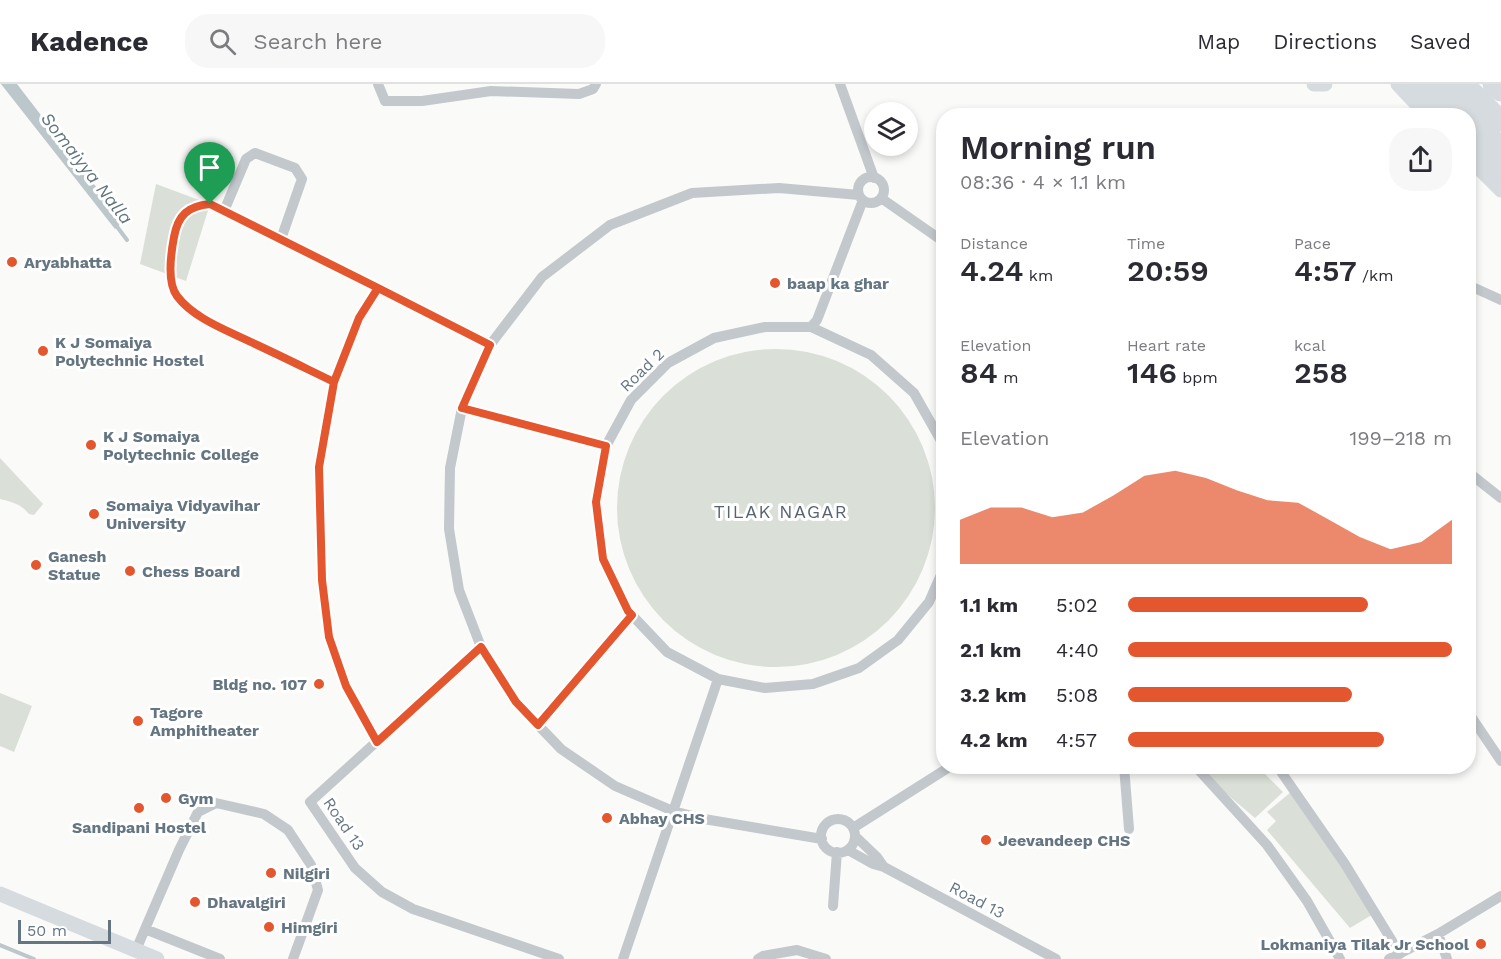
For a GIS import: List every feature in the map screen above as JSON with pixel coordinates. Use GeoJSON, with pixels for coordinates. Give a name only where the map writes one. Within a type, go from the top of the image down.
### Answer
{"type":"FeatureCollection","features":[{"type":"Feature","properties":{"kind":"highway"},"geometry":{"type":"LineString","coordinates":[[1419,84],[1442,108]]}},
{"type":"Feature","properties":{"kind":"highway"},"geometry":{"type":"LineString","coordinates":[[1439,84],[1462,108]]}},
{"type":"Feature","properties":{"kind":"highway"},"geometry":{"type":"LineString","coordinates":[[1464,84],[1501,121]]}},
{"type":"Feature","properties":{"kind":"highway"},"geometry":{"type":"LineString","coordinates":[[1493,84],[1501,92]]}},
{"type":"Feature","properties":{"kind":"highway"},"geometry":{"type":"LineString","coordinates":[[1476,122],[1501,148]]}},
{"type":"Feature","properties":{"kind":"highway"},"geometry":{"type":"LineString","coordinates":[[1476,144],[1501,169]]}},
{"type":"Feature","properties":{"kind":"street"},"geometry":{"type":"LineString","coordinates":[[378,84],[385,100],[413,101],[491,91],[579,94],[593,88],[596,84]]}},
{"type":"Feature","properties":{"kind":"street"},"geometry":{"type":"LineString","coordinates":[[840,84],[874,178],[883,186],[881,198]]}},
{"type":"Feature","properties":{"kind":"street"},"geometry":{"type":"LineString","coordinates":[[844,84],[846,97]]}},
{"type":"Feature","properties":{"kind":"street"},"geometry":{"type":"LineString","coordinates":[[1314,84],[1325,84]]}},
{"type":"Feature","properties":{"kind":"street"},"geometry":{"type":"LineString","coordinates":[[1398,84],[1420,108]]}},
{"type":"Feature","properties":{"kind":"street"},"geometry":{"type":"LineString","coordinates":[[224,211],[246,159],[255,153],[295,168],[302,179],[281,239]]}},
{"type":"Feature","properties":{"kind":"street"},"geometry":{"type":"LineString","coordinates":[[1476,166],[1501,190]]}},
{"type":"Feature","properties":{"kind":"street"},"geometry":{"type":"LineString","coordinates":[[811,327],[817,320],[861,198],[860,183],[866,178],[874,178]]}},
{"type":"Feature","properties":{"kind":"street"},"geometry":{"type":"LineString","coordinates":[[822,839],[704,819],[673,811],[615,786],[561,749],[516,702],[481,647],[459,590],[449,529],[450,468],[462,408],[490,345],[542,277],[610,225],[692,193],[779,188],[861,198],[874,202],[881,198]]}},
{"type":"Feature","properties":{"kind":"street"},"geometry":{"type":"LineString","coordinates":[[881,198],[936,236]]}},
{"type":"Feature","properties":{"kind":"street"},"geometry":{"type":"LineString","coordinates":[[334,382],[202,318],[176,295],[170,279],[174,237],[177,224],[184,214],[196,205],[210,204],[490,345]]}},
{"type":"Feature","properties":{"kind":"street"},"geometry":{"type":"LineString","coordinates":[[377,742],[346,686],[329,637],[322,580],[319,467],[334,382],[359,318],[378,288]]}},
{"type":"Feature","properties":{"kind":"street"},"geometry":{"type":"LineString","coordinates":[[1476,289],[1501,300]]}},
{"type":"Feature","properties":{"kind":"street","name":"Road 2"},"geometry":{"type":"LineString","coordinates":[[936,432],[914,393],[871,355],[811,327],[765,327],[714,338],[668,363],[631,400],[606,446],[596,502],[603,559],[628,611],[667,652],[718,679],[765,688],[813,684],[859,668],[898,640],[929,602],[936,586]]}},
{"type":"Feature","properties":{"kind":"street"},"geometry":{"type":"LineString","coordinates":[[462,408],[606,446]]}},
{"type":"Feature","properties":{"kind":"street"},"geometry":{"type":"LineString","coordinates":[[1476,478],[1501,498]]}},
{"type":"Feature","properties":{"kind":"street"},"geometry":{"type":"LineString","coordinates":[[538,725],[632,615]]}},
{"type":"Feature","properties":{"kind":"street","name":"Road 13"},"geometry":{"type":"LineString","coordinates":[[481,647],[309,802],[355,868],[382,892],[413,909],[559,959]]}},
{"type":"Feature","properties":{"kind":"street"},"geometry":{"type":"LineString","coordinates":[[623,959],[718,679]]}},
{"type":"Feature","properties":{"kind":"street"},"geometry":{"type":"LineString","coordinates":[[1476,724],[1501,761]]}},
{"type":"Feature","properties":{"kind":"street"},"geometry":{"type":"LineString","coordinates":[[854,832],[939,774]]}},
{"type":"Feature","properties":{"kind":"street"},"geometry":{"type":"LineString","coordinates":[[1125,774],[1129,829]]}},
{"type":"Feature","properties":{"kind":"street"},"geometry":{"type":"LineString","coordinates":[[1202,774],[1266,845],[1307,901],[1341,959]]}},
{"type":"Feature","properties":{"kind":"street"},"geometry":{"type":"LineString","coordinates":[[1283,774],[1345,864],[1400,954]]}},
{"type":"Feature","properties":{"kind":"street"},"geometry":{"type":"LineString","coordinates":[[136,950],[179,849],[198,812],[216,802],[264,814],[288,830],[311,866],[318,890],[293,959]]}},
{"type":"Feature","properties":{"kind":"street"},"geometry":{"type":"LineString","coordinates":[[854,832],[854,842],[842,851],[829,850],[822,839],[823,829],[830,821],[846,820],[884,867]]}},
{"type":"Feature","properties":{"kind":"street"},"geometry":{"type":"LineString","coordinates":[[833,906],[842,851]]}},
{"type":"Feature","properties":{"kind":"street","name":"Road 13"},"geometry":{"type":"LineString","coordinates":[[842,851],[884,867],[1056,959]]}},
{"type":"Feature","properties":{"kind":"street"},"geometry":{"type":"LineString","coordinates":[[0,894],[157,959]]}},
{"type":"Feature","properties":{"kind":"street"},"geometry":{"type":"LineString","coordinates":[[1389,959],[1438,934],[1501,896]]}},
{"type":"Feature","properties":{"kind":"street"},"geometry":{"type":"LineString","coordinates":[[145,929],[220,959]]}},
{"type":"Feature","properties":{"kind":"street"},"geometry":{"type":"LineString","coordinates":[[1438,934],[1447,959]]}},
{"type":"Feature","properties":{"kind":"street"},"geometry":{"type":"LineString","coordinates":[[758,959],[797,950],[826,959]]}},
{"type":"Feature","properties":{"kind":"shaded area"},"geometry":{"type":"Polygon","coordinates":[[[1,84],[17,84],[123,222],[115,229],[1,84]]]}},
{"type":"Feature","properties":{"kind":"shaded area"},"geometry":{"type":"Polygon","coordinates":[[[156,184],[210,204],[186,281],[140,264],[156,184]]]}},
{"type":"Feature","properties":{"kind":"shaded area"},"geometry":{"type":"Polygon","coordinates":[[[760,349],[792,349],[837,361],[865,376],[889,395],[908,419],[923,447],[935,492],[935,524],[923,569],[908,597],[889,621],[865,640],[837,655],[792,667],[760,667],[730,660],[701,648],[675,631],[653,609],[636,583],[624,554],[617,524],[617,492],[624,462],[636,433],[653,407],[675,385],[701,368],[730,356],[760,349]]]}},
{"type":"Feature","properties":{"kind":"shaded area"},"geometry":{"type":"Polygon","coordinates":[[[0,458],[43,504],[34,515],[16,504],[0,499],[0,458]]]}},
{"type":"Feature","properties":{"kind":"shaded area"},"geometry":{"type":"Polygon","coordinates":[[[0,693],[32,706],[14,752],[0,746],[0,693]]]}},
{"type":"Feature","properties":{"kind":"shaded area"},"geometry":{"type":"Polygon","coordinates":[[[1203,774],[1265,774],[1283,792],[1255,818],[1203,774]]]}},
{"type":"Feature","properties":{"kind":"shaded area"},"geometry":{"type":"Polygon","coordinates":[[[1291,792],[1375,913],[1350,928],[1267,830],[1276,821],[1267,812],[1291,792]]]}},
{"type":"Feature","properties":{"kind":"waterway","name":"Somaiyya Nalla"},"geometry":{"type":"LineString","coordinates":[[115,224],[127,240]]}},
{"type":"Feature","properties":{"kind":"waterway"},"geometry":{"type":"LineString","coordinates":[[0,945],[34,959]]}},
{"type":"Feature","properties":{"kind":"place","name":"Aryabhatta"},"geometry":{"type":"Point","coordinates":[12,262]}},
{"type":"Feature","properties":{"kind":"place","name":"baap ka ghar"},"geometry":{"type":"Point","coordinates":[775,283]}},
{"type":"Feature","properties":{"kind":"place","name":"K J Somaiya Polytechnic Hostel"},"geometry":{"type":"Point","coordinates":[43,351]}},
{"type":"Feature","properties":{"kind":"place","name":"K J Somaiya Polytechnic College"},"geometry":{"type":"Point","coordinates":[91,445]}},
{"type":"Feature","properties":{"kind":"place","name":"Somaiya Vidyavihar University"},"geometry":{"type":"Point","coordinates":[94,514]}},
{"type":"Feature","properties":{"kind":"place","name":"Ganesh Statue"},"geometry":{"type":"Point","coordinates":[36,565]}},
{"type":"Feature","properties":{"kind":"place","name":"Chess Board"},"geometry":{"type":"Point","coordinates":[130,571]}},
{"type":"Feature","properties":{"kind":"place","name":"Bldg no. 107"},"geometry":{"type":"Point","coordinates":[319,684]}},
{"type":"Feature","properties":{"kind":"place","name":"Tagore Amphitheater"},"geometry":{"type":"Point","coordinates":[138,721]}},
{"type":"Feature","properties":{"kind":"place","name":"Gym"},"geometry":{"type":"Point","coordinates":[166,798]}},
{"type":"Feature","properties":{"kind":"place","name":"Sandipani Hostel"},"geometry":{"type":"Point","coordinates":[139,808]}},
{"type":"Feature","properties":{"kind":"place","name":"Abhay CHS"},"geometry":{"type":"Point","coordinates":[607,818]}},
{"type":"Feature","properties":{"kind":"place","name":"Jeevandeep CHS"},"geometry":{"type":"Point","coordinates":[986,840]}},
{"type":"Feature","properties":{"kind":"place","name":"Nilgiri"},"geometry":{"type":"Point","coordinates":[271,873]}},
{"type":"Feature","properties":{"kind":"place","name":"Dhavalgiri"},"geometry":{"type":"Point","coordinates":[195,902]}},
{"type":"Feature","properties":{"kind":"place","name":"Himgiri"},"geometry":{"type":"Point","coordinates":[269,927]}},
{"type":"Feature","properties":{"kind":"place","name":"Lokmaniya Tilak Jr School"},"geometry":{"type":"Point","coordinates":[1481,944]}},
{"type":"Feature","properties":{"kind":"district","name":"TILAK NAGAR"},"geometry":{"type":"Point","coordinates":[781,511]}},
{"type":"Feature","properties":{"kind":"route"},"geometry":{"type":"LineString","coordinates":[[210,204],[196,205],[184,214],[177,224],[170,279],[176,295],[202,318],[334,382],[359,318],[378,288],[490,345],[462,408],[606,446],[596,502],[603,559],[632,615],[538,725],[516,702],[481,647],[377,742],[346,686],[329,637],[322,580],[319,467],[334,382],[359,318],[378,288],[210,204]]}}]}
